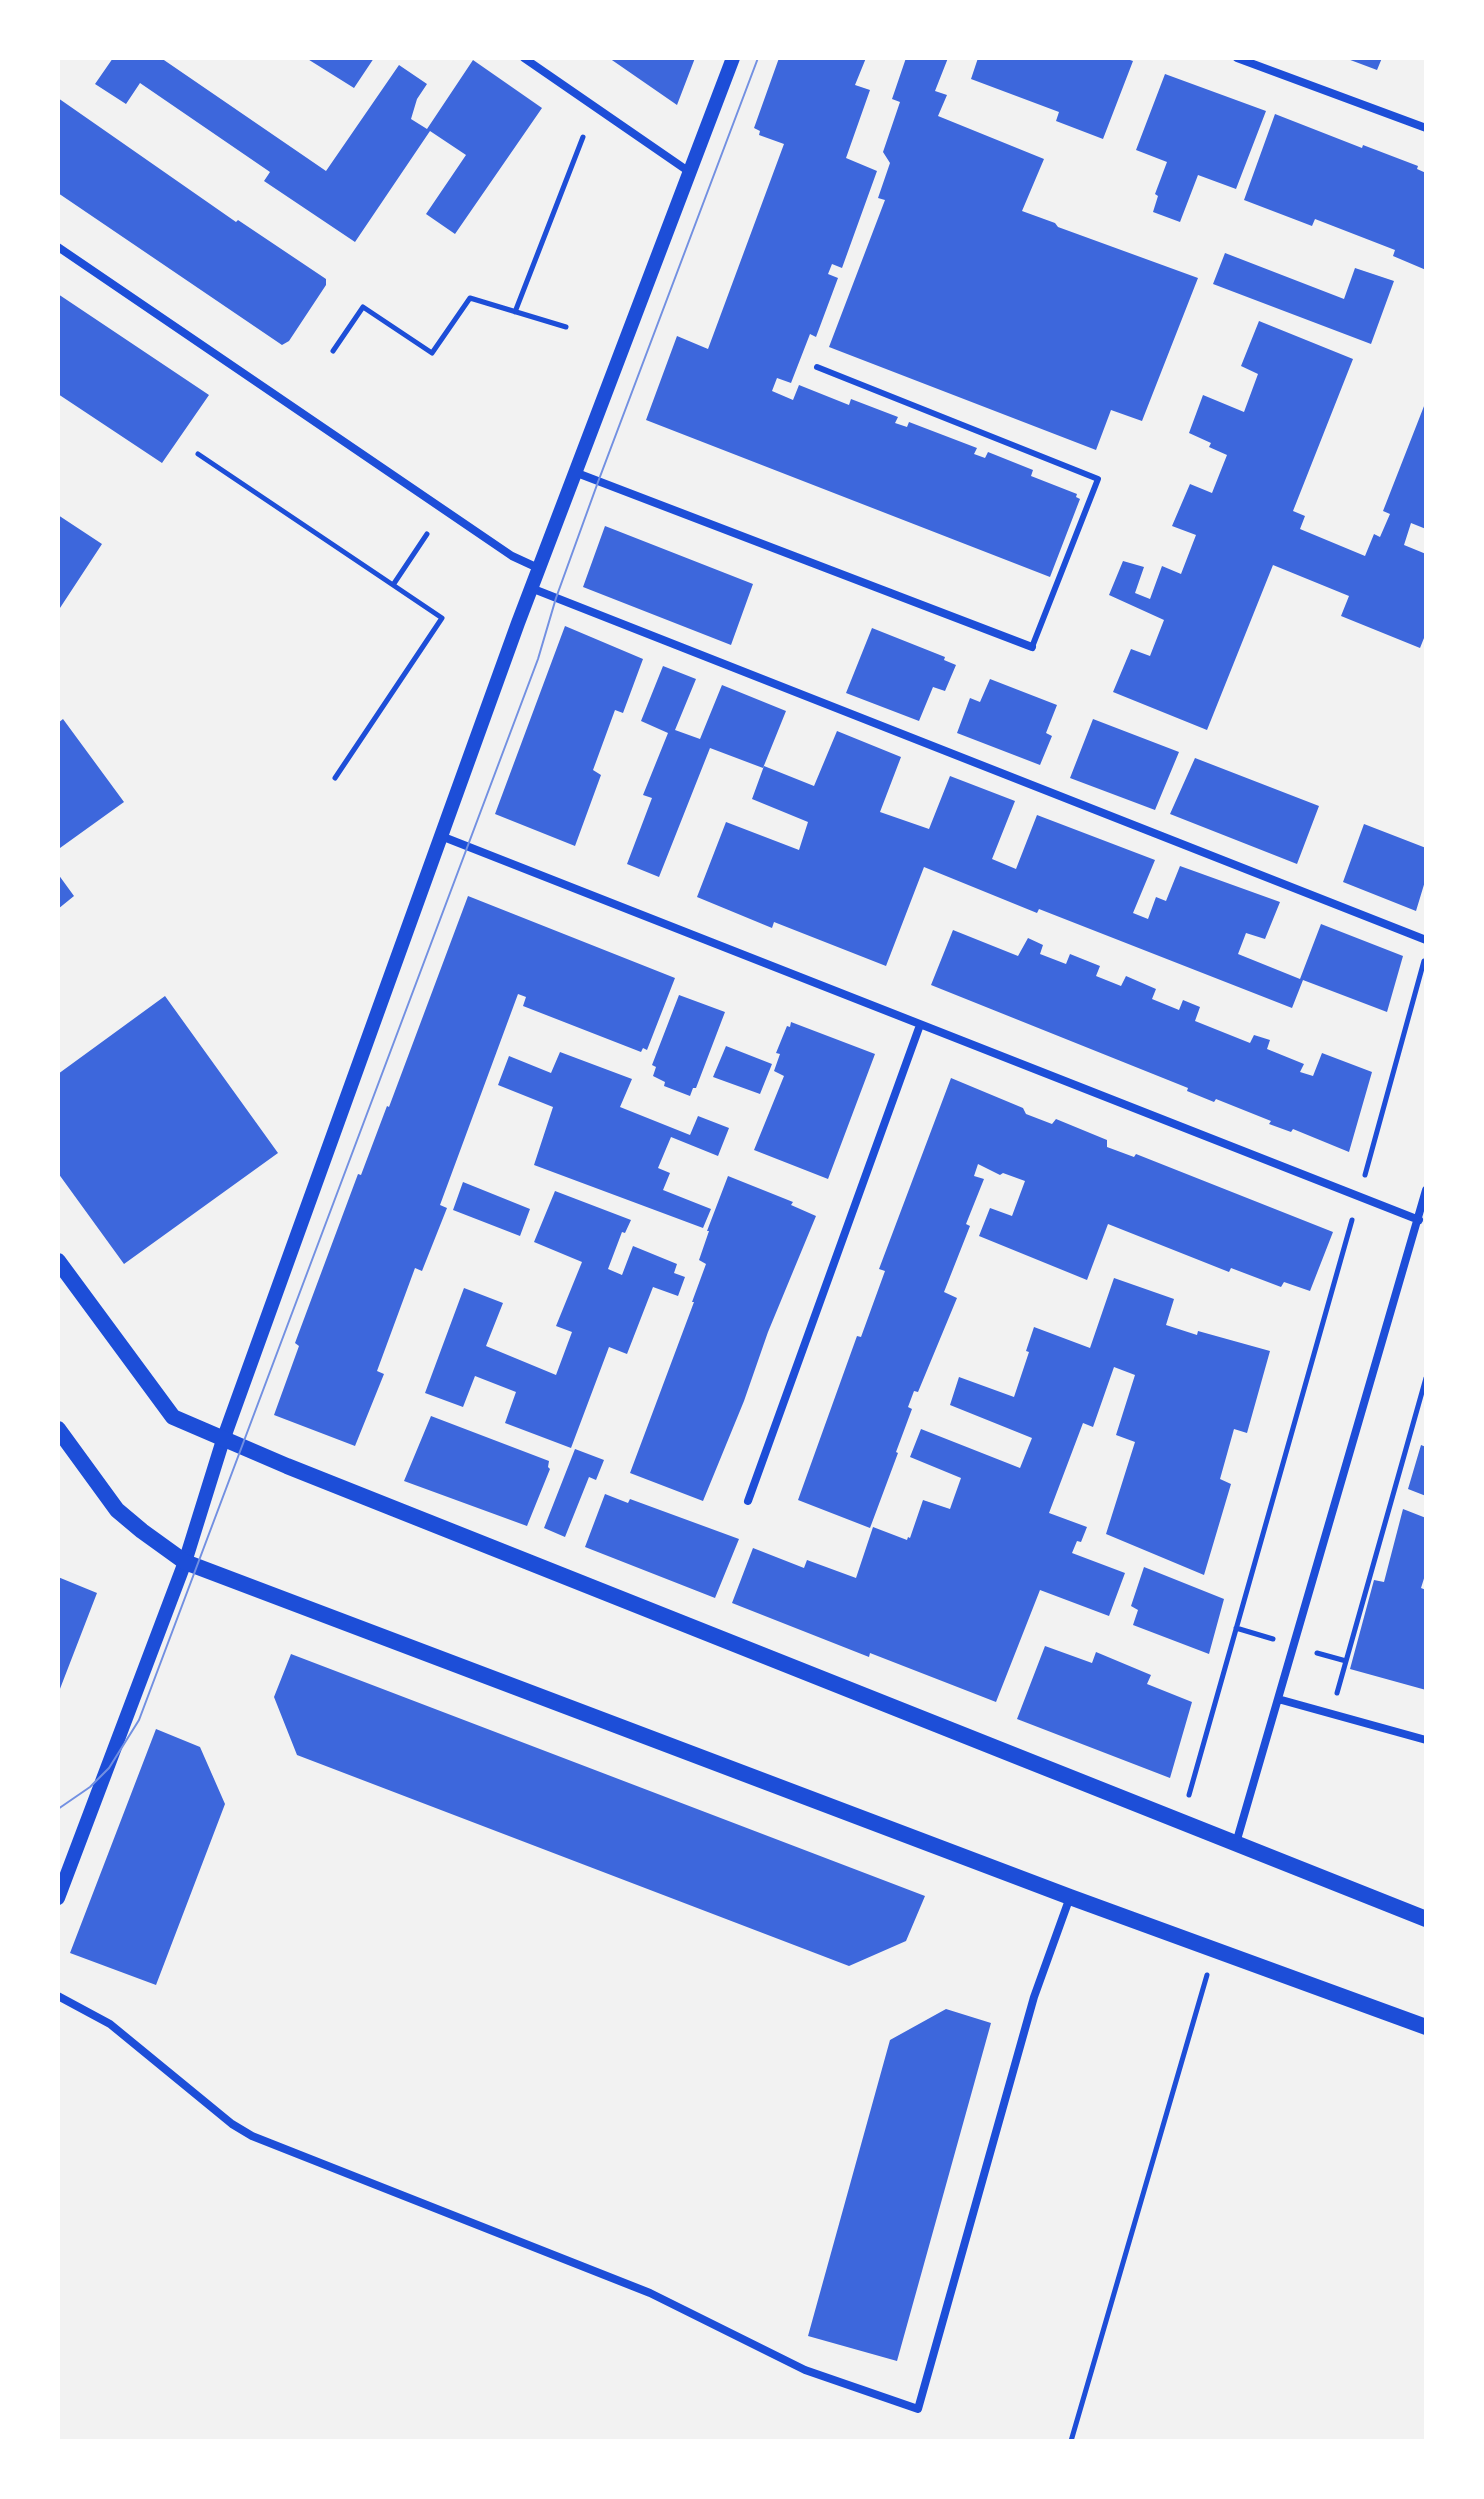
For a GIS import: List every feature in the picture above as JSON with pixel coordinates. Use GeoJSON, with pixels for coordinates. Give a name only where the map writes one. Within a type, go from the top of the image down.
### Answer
{"type":"FeatureCollection","features":[{"type":"Feature","properties":{"kind":"main road"},"geometry":{"type":"LineString","coordinates":[[58,1261],[173,1417],[223,1440],[1426,1919]]}},
{"type":"Feature","properties":{"kind":"main road"},"geometry":{"type":"LineString","coordinates":[[58,1429],[117,1510],[185,1562],[1214,1951],[1426,2025]]}},
{"type":"Feature","properties":{"kind":"street"},"geometry":{"type":"LineString","coordinates":[[524,58],[688,171]]}},
{"type":"Feature","properties":{"kind":"street"},"geometry":{"type":"LineString","coordinates":[[58,1898],[185,1562],[223,1440],[538,568],[577,473],[733,58]]}},
{"type":"Feature","properties":{"kind":"street"},"geometry":{"type":"LineString","coordinates":[[1237,58],[1426,128]]}},
{"type":"Feature","properties":{"kind":"street"},"geometry":{"type":"LineString","coordinates":[[58,247],[512,556],[538,568]]}},
{"type":"Feature","properties":{"kind":"street"},"geometry":{"type":"LineString","coordinates":[[577,473],[1032,647]]}},
{"type":"Feature","properties":{"kind":"street"},"geometry":{"type":"LineString","coordinates":[[531,588],[1426,940]]}},
{"type":"Feature","properties":{"kind":"street"},"geometry":{"type":"LineString","coordinates":[[441,836],[1419,1220]]}},
{"type":"Feature","properties":{"kind":"street"},"geometry":{"type":"LineString","coordinates":[[748,1501],[920,1025]]}},
{"type":"Feature","properties":{"kind":"street"},"geometry":{"type":"LineString","coordinates":[[1236,1843],[1426,1190]]}},
{"type":"Feature","properties":{"kind":"street"},"geometry":{"type":"LineString","coordinates":[[1278,1699],[1426,1740]]}},
{"type":"Feature","properties":{"kind":"street"},"geometry":{"type":"LineString","coordinates":[[58,1996],[110,2024],[232,2124],[252,2136],[650,2293],[805,2370],[918,2409],[1034,1997],[1070,1897]]}},
{"type":"Feature","properties":{"kind":"lane"},"geometry":{"type":"LineString","coordinates":[[817,367],[1098,479],[1032,647]]}},
{"type":"Feature","properties":{"kind":"path"},"geometry":{"type":"LineString","coordinates":[[515,312],[583,137]]}},
{"type":"Feature","properties":{"kind":"path"},"geometry":{"type":"LineString","coordinates":[[333,351],[363,307],[432,353],[470,298],[566,327]]}},
{"type":"Feature","properties":{"kind":"path"},"geometry":{"type":"LineString","coordinates":[[198,454],[442,618],[335,778]]}},
{"type":"Feature","properties":{"kind":"path"},"geometry":{"type":"LineString","coordinates":[[393,585],[427,534]]}},
{"type":"Feature","properties":{"kind":"path"},"geometry":{"type":"LineString","coordinates":[[1182,1822],[1426,953]]}},
{"type":"Feature","properties":{"kind":"path"},"geometry":{"type":"LineString","coordinates":[[1331,1713],[1426,1378]]}},
{"type":"Feature","properties":{"kind":"path"},"geometry":{"type":"LineString","coordinates":[[1071,2441],[1214,1951]]}},
{"type":"Feature","properties":{"kind":"building"},"geometry":{"type":"Polygon","coordinates":[[[113,58],[161,58],[326,171],[399,65],[427,84],[417,99],[411,119],[427,129],[473,60],[542,108],[455,234],[426,214],[466,155],[430,131],[355,242],[264,181],[270,172],[140,83],[126,104],[95,84],[113,58]]]}},
{"type":"Feature","properties":{"kind":"building"},"geometry":{"type":"Polygon","coordinates":[[[306,58],[374,58],[354,88],[306,58]]]}},
{"type":"Feature","properties":{"kind":"building"},"geometry":{"type":"Polygon","coordinates":[[[609,58],[695,58],[677,105],[609,58]]]}},
{"type":"Feature","properties":{"kind":"building"},"geometry":{"type":"Polygon","coordinates":[[[779,58],[866,58],[855,85],[870,90],[846,158],[877,171],[842,268],[832,264],[828,274],[838,278],[816,337],[810,334],[791,383],[777,378],[772,391],[793,400],[799,385],[849,405],[851,399],[898,417],[895,423],[907,427],[909,422],[977,448],[974,454],[985,458],[988,452],[1033,470],[1031,476],[1077,494],[1076,497],[1080,499],[1050,577],[646,420],[677,336],[708,349],[784,144],[759,135],[760,131],[754,128],[779,58]]]}},
{"type":"Feature","properties":{"kind":"building"},"geometry":{"type":"Polygon","coordinates":[[[906,58],[948,58],[935,91],[947,95],[938,116],[1044,159],[1022,211],[1198,278],[1142,421],[1111,410],[1096,450],[829,347],[885,200],[878,198],[890,163],[883,152],[900,102],[892,99],[906,58]]]}},
{"type":"Feature","properties":{"kind":"building"},"geometry":{"type":"Polygon","coordinates":[[[978,58],[1124,58],[1133,61],[1103,139],[1056,121],[1059,112],[971,79],[978,58]]]}},
{"type":"Feature","properties":{"kind":"building"},"geometry":{"type":"Polygon","coordinates":[[[1345,58],[1382,58],[1377,70],[1345,58]]]}},
{"type":"Feature","properties":{"kind":"building"},"geometry":{"type":"Polygon","coordinates":[[[1165,74],[1266,111],[1236,189],[1198,175],[1180,222],[1153,212],[1158,196],[1155,194],[1167,162],[1136,150],[1165,74]]]}},
{"type":"Feature","properties":{"kind":"building"},"geometry":{"type":"Polygon","coordinates":[[[58,98],[236,222],[238,220],[326,279],[326,285],[289,341],[282,345],[58,193],[58,98]]]}},
{"type":"Feature","properties":{"kind":"building"},"geometry":{"type":"Polygon","coordinates":[[[1275,114],[1418,166],[1417,169],[1426,173],[1426,270],[1393,256],[1395,250],[1315,219],[1312,226],[1244,200],[1275,114]]]}},
{"type":"Feature","properties":{"kind":"building"},"geometry":{"type":"Polygon","coordinates":[[[1225,253],[1344,299],[1355,268],[1394,281],[1371,344],[1213,284],[1225,253]]]}},
{"type":"Feature","properties":{"kind":"building"},"geometry":{"type":"Polygon","coordinates":[[[58,294],[209,395],[162,463],[58,394],[58,294]]]}},
{"type":"Feature","properties":{"kind":"building"},"geometry":{"type":"Polygon","coordinates":[[[1259,321],[1353,359],[1293,511],[1305,516],[1300,529],[1365,556],[1374,534],[1380,537],[1390,514],[1383,511],[1426,401],[1426,529],[1411,523],[1404,545],[1426,554],[1426,633],[1420,648],[1341,616],[1349,596],[1273,565],[1207,730],[1113,692],[1131,649],[1150,656],[1164,620],[1109,595],[1123,561],[1144,567],[1135,593],[1150,599],[1162,566],[1181,574],[1196,535],[1172,526],[1190,484],[1212,493],[1227,455],[1189,433],[1203,395],[1244,412],[1258,374],[1241,366],[1259,321]]]}},
{"type":"Feature","properties":{"kind":"building"},"geometry":{"type":"Polygon","coordinates":[[[58,515],[102,544],[58,611],[58,515]]]}},
{"type":"Feature","properties":{"kind":"building"},"geometry":{"type":"Polygon","coordinates":[[[605,526],[753,584],[731,645],[583,587],[605,526]]]}},
{"type":"Feature","properties":{"kind":"building"},"geometry":{"type":"Polygon","coordinates":[[[565,626],[643,659],[623,713],[615,710],[593,770],[601,775],[575,846],[495,814],[565,626]]]}},
{"type":"Feature","properties":{"kind":"building"},"geometry":{"type":"Polygon","coordinates":[[[872,628],[945,657],[944,660],[956,665],[945,691],[933,687],[919,721],[846,693],[872,628]]]}},
{"type":"Feature","properties":{"kind":"building"},"geometry":{"type":"Polygon","coordinates":[[[663,666],[696,679],[675,730],[700,739],[722,685],[786,711],[763,768],[710,748],[659,877],[627,864],[652,798],[643,795],[668,733],[641,721],[663,666]]]}},
{"type":"Feature","properties":{"kind":"building"},"geometry":{"type":"Polygon","coordinates":[[[990,679],[1057,705],[1046,733],[1052,736],[1040,765],[957,733],[970,698],[980,702],[990,679]]]}},
{"type":"Feature","properties":{"kind":"building"},"geometry":{"type":"Polygon","coordinates":[[[63,719],[124,802],[60,848],[58,723],[63,719]]]}},
{"type":"Feature","properties":{"kind":"building"},"geometry":{"type":"Polygon","coordinates":[[[1093,719],[1179,752],[1155,810],[1070,778],[1093,719]]]}},
{"type":"Feature","properties":{"kind":"building"},"geometry":{"type":"Polygon","coordinates":[[[837,731],[901,757],[880,812],[929,829],[950,776],[1015,801],[992,859],[1016,869],[1037,815],[1155,860],[1133,913],[1148,919],[1156,897],[1166,901],[1180,866],[1280,902],[1265,939],[1246,933],[1238,954],[1300,979],[1321,924],[1403,956],[1387,1012],[1303,980],[1292,1008],[1039,909],[1037,913],[924,867],[886,966],[774,922],[772,928],[697,897],[726,822],[799,850],[808,822],[752,799],[764,766],[814,786],[837,731]]]}},
{"type":"Feature","properties":{"kind":"building"},"geometry":{"type":"Polygon","coordinates":[[[1195,758],[1319,806],[1297,864],[1170,814],[1195,758]]]}},
{"type":"Feature","properties":{"kind":"building"},"geometry":{"type":"Polygon","coordinates":[[[1364,824],[1426,848],[1426,878],[1416,911],[1343,882],[1364,824]]]}},
{"type":"Feature","properties":{"kind":"building"},"geometry":{"type":"Polygon","coordinates":[[[58,874],[74,896],[58,909],[58,874]]]}},
{"type":"Feature","properties":{"kind":"building"},"geometry":{"type":"Polygon","coordinates":[[[468,896],[675,978],[647,1050],[643,1048],[641,1052],[523,1006],[526,997],[518,994],[440,1205],[447,1208],[422,1271],[415,1268],[377,1371],[384,1374],[355,1446],[274,1415],[299,1346],[295,1343],[358,1174],[361,1175],[389,1107],[468,896]]]}},
{"type":"Feature","properties":{"kind":"building"},"geometry":{"type":"Polygon","coordinates":[[[953,930],[1018,956],[1028,938],[1043,945],[1040,954],[1066,964],[1070,954],[1100,966],[1096,976],[1121,986],[1126,976],[1156,989],[1152,999],[1179,1010],[1183,1000],[1200,1007],[1195,1021],[1250,1043],[1254,1035],[1270,1040],[1267,1049],[1304,1064],[1300,1072],[1313,1076],[1322,1053],[1372,1072],[1349,1152],[1293,1129],[1291,1132],[1269,1124],[1271,1121],[1216,1099],[1214,1102],[1187,1091],[1188,1088],[931,985],[953,930]]]}},
{"type":"Feature","properties":{"kind":"building"},"geometry":{"type":"Polygon","coordinates":[[[679,995],[725,1012],[696,1088],[690,1096],[664,1086],[665,1082],[653,1076],[656,1067],[652,1065],[679,995]]]}},
{"type":"Feature","properties":{"kind":"building"},"geometry":{"type":"Polygon","coordinates":[[[165,996],[278,1153],[124,1264],[58,1173],[58,1074],[165,996]]]}},
{"type":"Feature","properties":{"kind":"building"},"geometry":{"type":"Polygon","coordinates":[[[791,1022],[875,1054],[828,1179],[754,1150],[784,1076],[774,1071],[780,1054],[776,1053],[791,1022]]]}},
{"type":"Feature","properties":{"kind":"building"},"geometry":{"type":"Polygon","coordinates":[[[726,1046],[772,1064],[760,1094],[713,1077],[726,1046]]]}},
{"type":"Feature","properties":{"kind":"building"},"geometry":{"type":"Polygon","coordinates":[[[560,1052],[632,1079],[620,1107],[690,1135],[698,1116],[729,1128],[718,1156],[671,1137],[658,1168],[670,1173],[663,1190],[711,1209],[703,1228],[534,1165],[553,1107],[498,1085],[509,1056],[551,1073],[560,1052]]]}},
{"type":"Feature","properties":{"kind":"building"},"geometry":{"type":"Polygon","coordinates":[[[951,1078],[1023,1108],[1026,1114],[1052,1124],[1056,1119],[1107,1140],[1107,1147],[1134,1157],[1136,1154],[1333,1232],[1310,1291],[1284,1282],[1281,1287],[1231,1268],[1229,1272],[1108,1224],[1087,1280],[979,1236],[990,1208],[1012,1216],[1025,1181],[1003,1173],[1000,1175],[978,1164],[974,1176],[984,1179],[966,1224],[970,1226],[944,1292],[957,1298],[918,1392],[914,1391],[908,1407],[912,1409],[898,1453],[870,1528],[798,1500],[857,1336],[861,1337],[885,1271],[879,1269],[951,1078]]]}},
{"type":"Feature","properties":{"kind":"building"},"geometry":{"type":"Polygon","coordinates":[[[728,1176],[793,1202],[791,1205],[816,1216],[703,1501],[630,1473],[694,1302],[706,1264],[699,1260],[728,1176]]]}},
{"type":"Feature","properties":{"kind":"building"},"geometry":{"type":"Polygon","coordinates":[[[463,1182],[530,1209],[520,1236],[453,1210],[463,1182]]]}},
{"type":"Feature","properties":{"kind":"building"},"geometry":{"type":"Polygon","coordinates":[[[555,1191],[631,1220],[625,1233],[622,1232],[608,1269],[622,1275],[633,1246],[677,1264],[674,1273],[685,1277],[678,1296],[653,1287],[627,1354],[609,1347],[571,1448],[505,1423],[516,1392],[475,1376],[463,1407],[425,1393],[464,1288],[503,1303],[486,1346],[556,1375],[572,1332],[556,1326],[582,1262],[534,1242],[555,1191]]]}},
{"type":"Feature","properties":{"kind":"building"},"geometry":{"type":"Polygon","coordinates":[[[1114,1278],[1174,1299],[1166,1325],[1270,1351],[1247,1433],[1234,1429],[1220,1479],[1231,1484],[1204,1575],[1106,1534],[1135,1442],[1116,1435],[1135,1375],[1114,1367],[1093,1427],[1083,1423],[1049,1513],[1087,1527],[1072,1553],[1125,1573],[1109,1616],[1040,1590],[996,1702],[870,1653],[869,1657],[732,1603],[753,1548],[804,1568],[807,1560],[856,1578],[873,1527],[907,1540],[923,1500],[950,1509],[961,1478],[910,1457],[921,1429],[1020,1468],[1032,1438],[950,1405],[959,1377],[1014,1397],[1034,1327],[1090,1348],[1114,1278]]]}},
{"type":"Feature","properties":{"kind":"building"},"geometry":{"type":"Polygon","coordinates":[[[431,1416],[549,1461],[550,1469],[527,1526],[404,1481],[431,1416]]]}},
{"type":"Feature","properties":{"kind":"building"},"geometry":{"type":"Polygon","coordinates":[[[1421,1445],[1426,1447],[1426,1496],[1408,1489],[1421,1445]]]}},
{"type":"Feature","properties":{"kind":"building"},"geometry":{"type":"Polygon","coordinates":[[[575,1449],[604,1460],[596,1480],[589,1477],[565,1537],[544,1528],[575,1449]]]}},
{"type":"Feature","properties":{"kind":"building"},"geometry":{"type":"Polygon","coordinates":[[[605,1494],[628,1503],[630,1499],[739,1539],[715,1598],[585,1547],[605,1494]]]}},
{"type":"Feature","properties":{"kind":"building"},"geometry":{"type":"Polygon","coordinates":[[[1403,1509],[1426,1518],[1426,1572],[1421,1588],[1426,1590],[1426,1690],[1350,1669],[1374,1580],[1384,1582],[1403,1509]]]}},
{"type":"Feature","properties":{"kind":"building"},"geometry":{"type":"Polygon","coordinates":[[[1144,1567],[1224,1599],[1209,1654],[1133,1625],[1138,1610],[1131,1606],[1144,1567]]]}},
{"type":"Feature","properties":{"kind":"building"},"geometry":{"type":"Polygon","coordinates":[[[58,1577],[97,1593],[58,1694],[58,1577]]]}},
{"type":"Feature","properties":{"kind":"building"},"geometry":{"type":"Polygon","coordinates":[[[1045,1646],[1092,1663],[1096,1652],[1151,1675],[1147,1684],[1192,1702],[1170,1778],[1017,1719],[1045,1646]]]}},
{"type":"Feature","properties":{"kind":"building"},"geometry":{"type":"Polygon","coordinates":[[[291,1654],[925,1896],[906,1941],[849,1966],[297,1755],[274,1697],[291,1654]]]}},
{"type":"Feature","properties":{"kind":"building"},"geometry":{"type":"Polygon","coordinates":[[[156,1729],[200,1747],[225,1804],[156,1985],[70,1953],[156,1729]]]}},
{"type":"Feature","properties":{"kind":"building"},"geometry":{"type":"Polygon","coordinates":[[[946,2009],[991,2023],[897,2361],[808,2336],[890,2040],[946,2009]]]}},
{"type":"Feature","properties":{"kind":"tram line"},"geometry":{"type":"LineString","coordinates":[[58,1809],[90,1787],[109,1768],[139,1720],[538,659],[556,598],[598,482],[758,58]]}}]}
